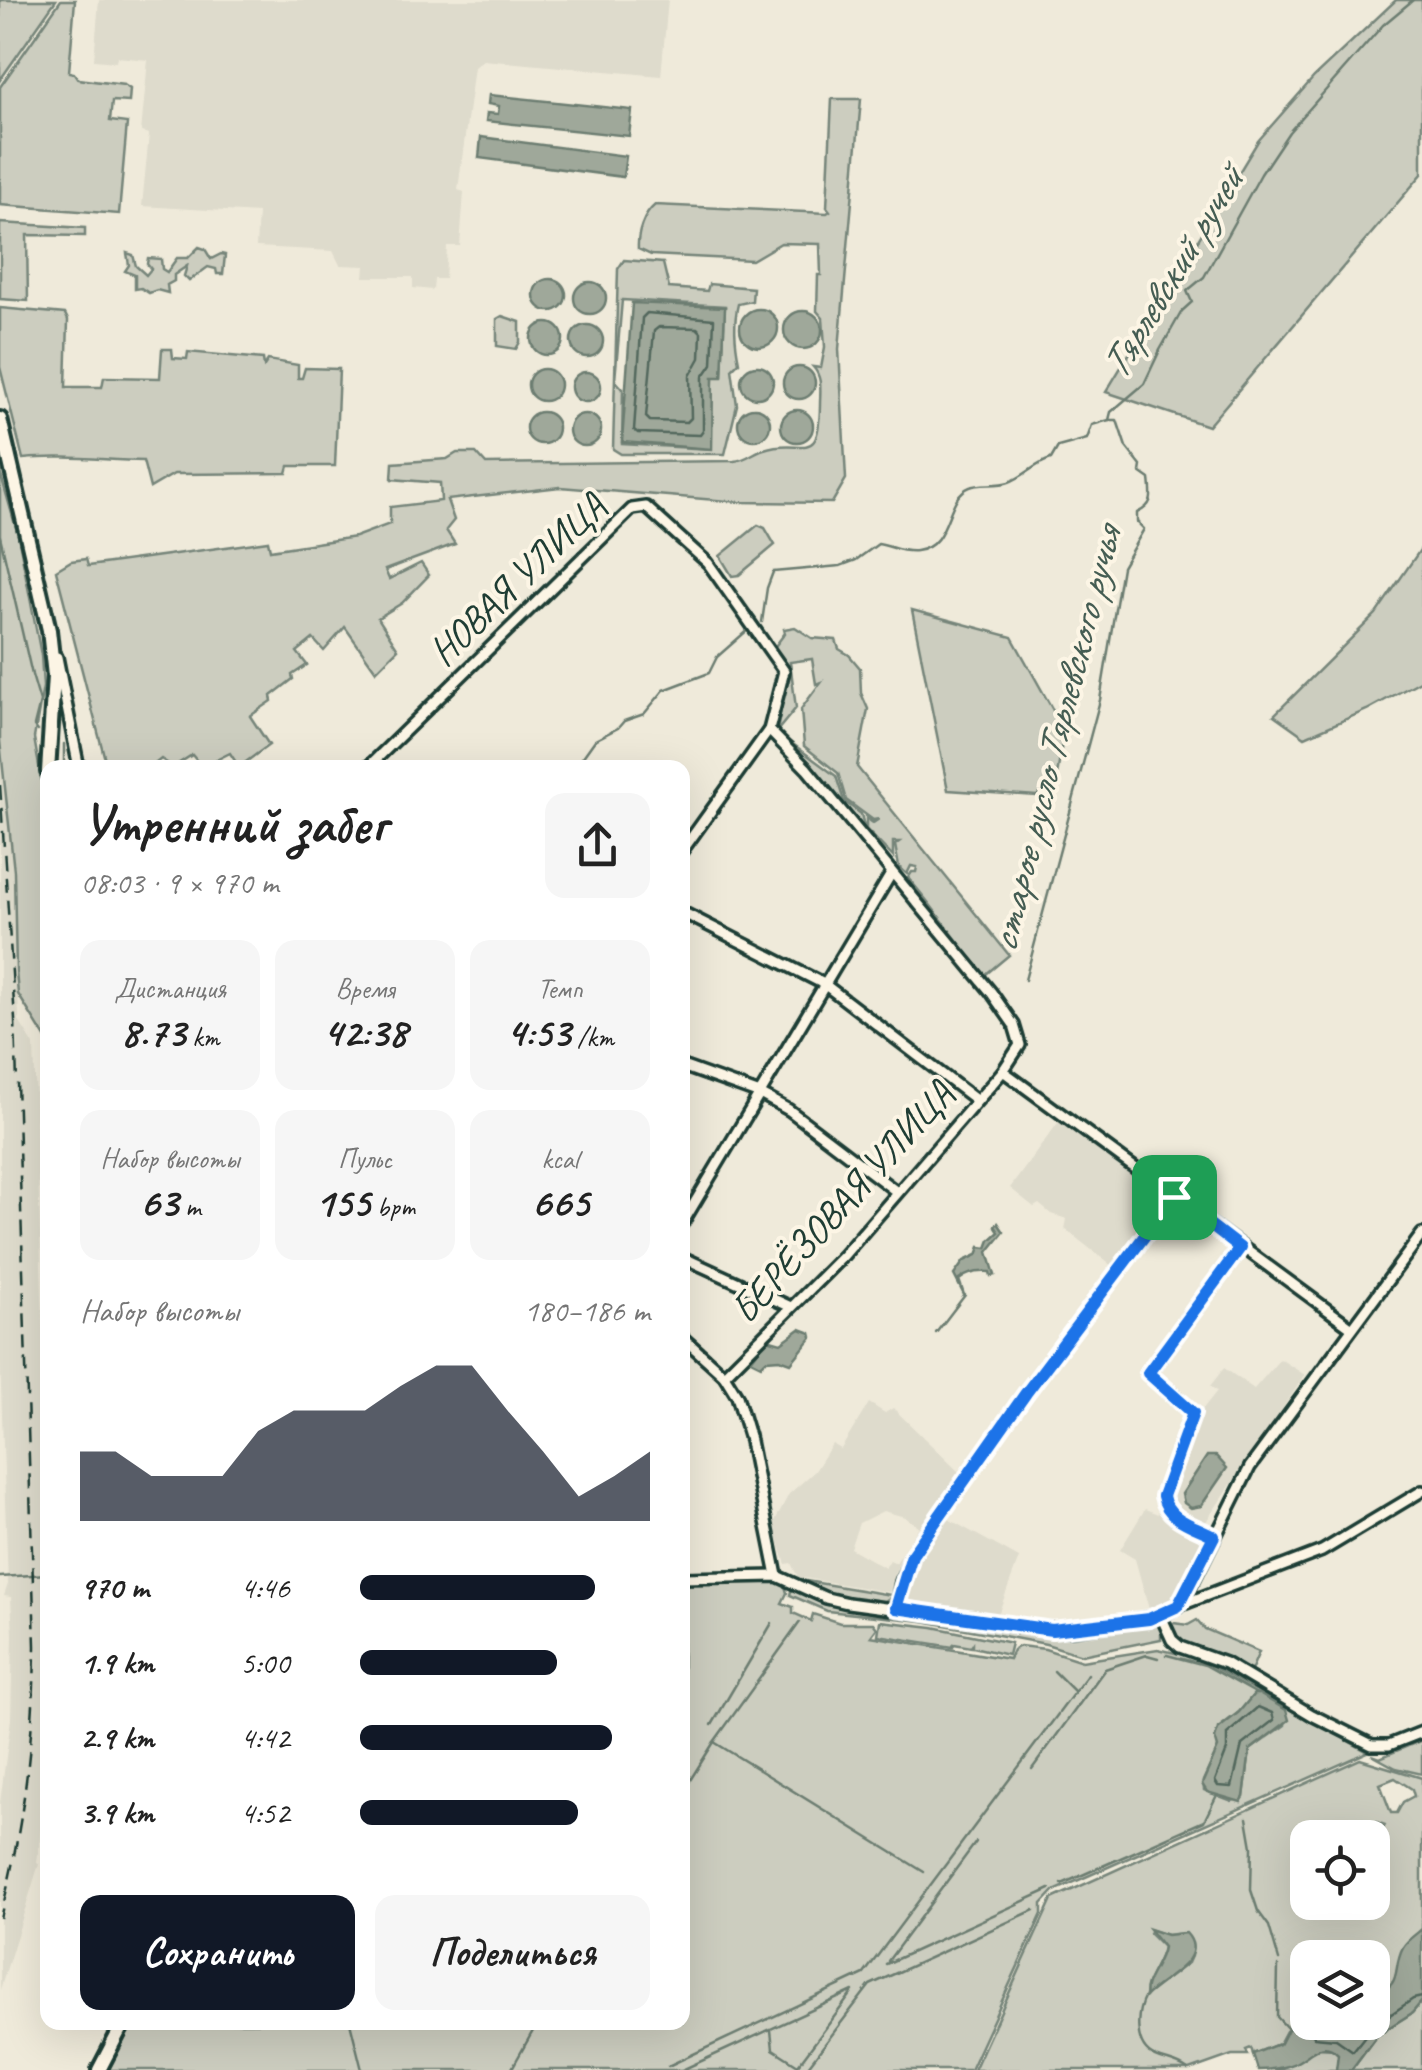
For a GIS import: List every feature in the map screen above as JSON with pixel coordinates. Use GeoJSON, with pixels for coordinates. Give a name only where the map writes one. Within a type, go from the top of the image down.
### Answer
{"type":"FeatureCollection","features":[{"type":"Feature","properties":{"kind":"main road"},"geometry":{"type":"LineString","coordinates":[[0,419],[49,630],[54,676],[48,760]]}},
{"type":"Feature","properties":{"kind":"main road"},"geometry":{"type":"LineString","coordinates":[[99,2070],[120,2030]]}},
{"type":"Feature","properties":{"kind":"street","name":"НОВАЯ УЛИЦА"},"geometry":{"type":"LineString","coordinates":[[375,760],[635,508],[650,508],[708,562],[784,671],[769,730]]}},
{"type":"Feature","properties":{"kind":"street"},"geometry":{"type":"LineString","coordinates":[[49,630],[79,760]]}},
{"type":"Feature","properties":{"kind":"street"},"geometry":{"type":"LineString","coordinates":[[690,839],[769,730],[807,769],[1014,1025],[1020,1045],[1004,1070],[1351,1327]]}},
{"type":"Feature","properties":{"kind":"street"},"geometry":{"type":"LineString","coordinates":[[49,742],[62,732],[74,734]]}},
{"type":"Feature","properties":{"kind":"street"},"geometry":{"type":"LineString","coordinates":[[690,1211],[891,874]]}},
{"type":"Feature","properties":{"kind":"street"},"geometry":{"type":"LineString","coordinates":[[690,916],[824,984],[976,1100]]}},
{"type":"Feature","properties":{"kind":"street"},"geometry":{"type":"LineString","coordinates":[[690,1069],[760,1094],[789,1110],[897,1192]]}},
{"type":"Feature","properties":{"kind":"street","name":"БЕРЁЗОВАЯ УЛИЦА"},"geometry":{"type":"LineString","coordinates":[[724,1375],[842,1256],[1004,1070]]}},
{"type":"Feature","properties":{"kind":"street"},"geometry":{"type":"LineString","coordinates":[[896,1608],[912,1555],[1026,1393],[1174,1197]]}},
{"type":"Feature","properties":{"kind":"street"},"geometry":{"type":"LineString","coordinates":[[1178,1606],[1250,1466],[1422,1234]]}},
{"type":"Feature","properties":{"kind":"street"},"geometry":{"type":"LineString","coordinates":[[1214,1536],[1174,1516],[1165,1506],[1163,1496],[1193,1413],[1148,1373],[1240,1248]]}},
{"type":"Feature","properties":{"kind":"street"},"geometry":{"type":"LineString","coordinates":[[690,1260],[792,1307]]}},
{"type":"Feature","properties":{"kind":"street"},"geometry":{"type":"LineString","coordinates":[[690,1344],[724,1375],[737,1396],[749,1436],[776,1576]]}},
{"type":"Feature","properties":{"kind":"street"},"geometry":{"type":"LineString","coordinates":[[690,1578],[776,1576],[838,1600],[1052,1630],[1103,1627],[1162,1616],[1178,1606],[1322,1551],[1422,1491]]}},
{"type":"Feature","properties":{"kind":"street"},"geometry":{"type":"LineString","coordinates":[[1162,1616],[1172,1640],[1180,1647],[1225,1663],[1312,1716],[1372,1745],[1390,1745],[1422,1732]]}},
{"type":"Feature","properties":{"kind":"shaded area"},"geometry":{"type":"Polygon","coordinates":[[[0,0],[56,0],[0,80],[0,0]]]}},
{"type":"Feature","properties":{"kind":"shaded area"},"geometry":{"type":"Polygon","coordinates":[[[61,0],[75,0],[69,72],[78,79],[130,89],[129,102],[112,101],[110,121],[127,123],[119,214],[0,205],[0,87],[61,0]]]}},
{"type":"Feature","properties":{"kind":"shaded area"},"geometry":{"type":"Polygon","coordinates":[[[99,0],[668,0],[661,76],[483,60],[474,67],[458,190],[464,192],[460,246],[447,246],[445,279],[434,279],[433,290],[413,288],[413,277],[364,277],[365,266],[340,265],[333,251],[256,247],[258,213],[142,206],[149,134],[141,132],[148,60],[94,60],[99,0]]]}},
{"type":"Feature","properties":{"kind":"shaded area"},"geometry":{"type":"Polygon","coordinates":[[[1396,0],[1422,0],[1422,174],[1208,426],[1106,392],[1258,141],[1314,77],[1396,0]]]}},
{"type":"Feature","properties":{"kind":"shaded area"},"geometry":{"type":"Polygon","coordinates":[[[832,99],[861,99],[839,349],[846,479],[832,503],[740,502],[560,487],[447,500],[454,520],[446,530],[455,544],[385,570],[389,579],[421,563],[429,575],[402,603],[378,618],[398,649],[376,671],[345,627],[324,651],[313,639],[297,652],[307,665],[271,696],[272,701],[250,716],[269,745],[249,760],[234,760],[230,753],[216,760],[196,760],[192,755],[184,760],[105,760],[56,570],[71,561],[86,559],[88,566],[268,541],[270,550],[355,537],[390,524],[390,507],[441,501],[440,483],[392,479],[393,463],[447,459],[457,453],[476,453],[486,464],[734,461],[778,446],[806,446],[816,437],[819,424],[820,390],[813,367],[821,368],[825,347],[823,318],[817,311],[820,244],[781,243],[752,260],[651,255],[638,249],[638,243],[644,219],[655,205],[827,213],[832,99]]]}},
{"type":"Feature","properties":{"kind":"shaded area"},"geometry":{"type":"Polygon","coordinates":[[[0,223],[85,228],[85,236],[27,235],[28,301],[0,299],[0,223]]]}},
{"type":"Feature","properties":{"kind":"shaded area"},"geometry":{"type":"Polygon","coordinates":[[[199,247],[211,259],[225,255],[223,274],[208,267],[189,281],[184,276],[187,266],[174,275],[174,281],[167,285],[168,293],[149,293],[135,289],[135,275],[125,271],[129,265],[127,253],[133,255],[136,266],[146,275],[151,269],[148,258],[161,259],[162,269],[167,272],[177,258],[188,258],[199,247]]]}},
{"type":"Feature","properties":{"kind":"shaded area"},"geometry":{"type":"Polygon","coordinates":[[[624,260],[663,263],[669,288],[707,291],[709,284],[753,288],[752,301],[738,304],[736,311],[739,362],[732,369],[737,405],[725,454],[621,454],[613,449],[618,269],[624,260]],[[622,300],[615,380],[623,389],[622,444],[711,449],[713,376],[722,376],[725,306],[622,300]]]}},
{"type":"Feature","properties":{"kind":"shaded area"},"geometry":{"type":"Polygon","coordinates":[[[0,308],[65,314],[66,387],[102,387],[104,377],[160,378],[162,349],[172,349],[173,358],[187,359],[188,352],[263,359],[264,366],[268,360],[298,365],[298,378],[302,378],[305,368],[339,369],[335,466],[289,466],[287,473],[174,474],[150,488],[143,461],[23,459],[0,367],[0,308]]]}},
{"type":"Feature","properties":{"kind":"shaded area"},"geometry":{"type":"Polygon","coordinates":[[[502,316],[520,322],[516,349],[497,346],[497,319],[502,316]]]}},
{"type":"Feature","properties":{"kind":"shaded area"},"geometry":{"type":"Polygon","coordinates":[[[0,472],[18,535],[41,655],[43,687],[34,738],[40,771],[40,1030],[18,994],[14,871],[0,741],[0,472]]]}},
{"type":"Feature","properties":{"kind":"shaded area"},"geometry":{"type":"Polygon","coordinates":[[[758,525],[765,528],[775,545],[739,575],[732,576],[720,556],[758,525]]]}},
{"type":"Feature","properties":{"kind":"shaded area"},"geometry":{"type":"Polygon","coordinates":[[[1422,547],[1422,680],[1305,737],[1274,715],[1376,614],[1422,547]]]}},
{"type":"Feature","properties":{"kind":"shaded area"},"geometry":{"type":"Polygon","coordinates":[[[912,610],[1012,637],[1064,730],[1057,776],[1037,796],[948,790],[912,610]]]}},
{"type":"Feature","properties":{"kind":"shaded area"},"geometry":{"type":"Polygon","coordinates":[[[795,627],[812,638],[836,640],[839,649],[860,668],[861,693],[868,709],[857,767],[1009,955],[985,975],[908,878],[917,867],[911,866],[907,874],[899,867],[895,845],[899,842],[893,842],[893,857],[866,829],[866,818],[873,823],[879,819],[873,820],[846,800],[838,773],[804,746],[801,709],[821,682],[816,684],[812,659],[790,662],[796,708],[777,731],[788,670],[773,649],[784,629],[795,627]]]}},
{"type":"Feature","properties":{"kind":"shaded area"},"geometry":{"type":"Polygon","coordinates":[[[782,736],[836,776],[844,801],[861,814],[865,830],[896,868],[893,871],[810,763],[782,736]]]}},
{"type":"Feature","properties":{"kind":"shaded area"},"geometry":{"type":"Polygon","coordinates":[[[0,741],[14,871],[19,1021],[34,1045],[40,1234],[40,1838],[39,1864],[0,1990],[0,1802],[11,1719],[13,1635],[11,1597],[4,1596],[8,1584],[0,1360],[0,741]]]}},
{"type":"Feature","properties":{"kind":"shaded area"},"geometry":{"type":"Polygon","coordinates":[[[1060,1120],[1160,1198],[1112,1266],[1065,1229],[1067,1219],[1051,1214],[1039,1204],[1034,1207],[1010,1188],[1060,1120]]]}},
{"type":"Feature","properties":{"kind":"shaded area"},"geometry":{"type":"Polygon","coordinates":[[[1280,1359],[1305,1375],[1203,1526],[1171,1510],[1168,1498],[1197,1416],[1217,1391],[1210,1386],[1224,1368],[1254,1389],[1280,1359]]]}},
{"type":"Feature","properties":{"kind":"shaded area"},"geometry":{"type":"Polygon","coordinates":[[[869,1403],[885,1413],[893,1408],[961,1474],[934,1511],[1019,1558],[996,1620],[902,1605],[901,1594],[798,1577],[791,1563],[786,1564],[773,1525],[789,1494],[815,1471],[832,1444],[841,1449],[869,1403]],[[883,1511],[859,1523],[850,1548],[885,1568],[890,1560],[896,1563],[919,1527],[905,1517],[883,1511]]]}},
{"type":"Feature","properties":{"kind":"shaded area"},"geometry":{"type":"Polygon","coordinates":[[[1159,1499],[1207,1541],[1179,1598],[1153,1611],[1149,1609],[1135,1559],[1120,1550],[1145,1509],[1158,1514],[1159,1499]]]}},
{"type":"Feature","properties":{"kind":"shaded area"},"geometry":{"type":"Polygon","coordinates":[[[800,1580],[891,1597],[883,1602],[831,1594],[800,1580]]]}},
{"type":"Feature","properties":{"kind":"shaded area"},"geometry":{"type":"Polygon","coordinates":[[[690,1582],[784,1583],[787,1593],[782,1603],[811,1621],[813,1614],[840,1623],[873,1623],[877,1628],[871,1636],[1009,1659],[1020,1646],[1082,1661],[1158,1649],[1197,1658],[1368,1752],[1054,1891],[1042,1904],[1042,1914],[970,2070],[106,2070],[128,2030],[690,2030],[690,1582]],[[1254,1694],[1218,1728],[1218,1748],[1203,1781],[1204,1790],[1232,1801],[1244,1797],[1250,1750],[1285,1725],[1286,1710],[1254,1694]]]}},
{"type":"Feature","properties":{"kind":"shaded area"},"geometry":{"type":"Polygon","coordinates":[[[792,1587],[921,1616],[1035,1634],[1082,1634],[1155,1623],[1161,1627],[1161,1639],[1082,1655],[1046,1644],[923,1621],[827,1611],[790,1595],[792,1587]]]}},
{"type":"Feature","properties":{"kind":"shaded area"},"geometry":{"type":"Polygon","coordinates":[[[1197,1620],[1205,1629],[1259,1652],[1250,1673],[1197,1651],[1171,1632],[1173,1623],[1188,1625],[1197,1620]]]}},
{"type":"Feature","properties":{"kind":"shaded area"},"geometry":{"type":"Polygon","coordinates":[[[880,1621],[1011,1643],[1008,1655],[973,1644],[953,1647],[878,1635],[880,1621]]]}},
{"type":"Feature","properties":{"kind":"shaded area"},"geometry":{"type":"Polygon","coordinates":[[[1422,1740],[1422,1774],[1396,1768],[1372,1755],[1380,1758],[1422,1740]]]}},
{"type":"Feature","properties":{"kind":"shaded area"},"geometry":{"type":"Polygon","coordinates":[[[1360,1759],[1422,1778],[1422,1929],[1400,1957],[1395,1980],[1390,1985],[1390,1940],[1290,1940],[1290,2029],[1279,2044],[1253,2054],[1251,2048],[1246,2050],[1248,2055],[1232,2055],[1190,2070],[974,2070],[1052,1899],[1360,1759]],[[1395,1778],[1380,1784],[1391,1813],[1397,1813],[1403,1802],[1414,1796],[1412,1789],[1395,1778]],[[1151,1930],[1149,1933],[1163,1947],[1145,1996],[1188,1963],[1191,1956],[1182,1933],[1167,1935],[1151,1930]]]}},
{"type":"Feature","properties":{"kind":"shaded area"},"geometry":{"type":"Polygon","coordinates":[[[1422,2001],[1422,2070],[1351,2070],[1373,2040],[1390,2040],[1390,2027],[1412,2013],[1422,2001]]]}},
{"type":"Feature","properties":{"kind":"shaded area"},"geometry":{"type":"Polygon","coordinates":[[[1316,2048],[1336,2049],[1336,2070],[1278,2070],[1316,2048]]]}},
{"type":"Feature","properties":{"kind":"water"},"geometry":{"type":"Polygon","coordinates":[[[489,95],[632,110],[629,136],[486,121],[487,113],[498,114],[499,106],[488,104],[489,95]]]}},
{"type":"Feature","properties":{"kind":"water"},"geometry":{"type":"Polygon","coordinates":[[[481,137],[626,156],[623,177],[479,158],[481,137]]]}},
{"type":"Feature","properties":{"kind":"water"},"geometry":{"type":"Polygon","coordinates":[[[550,279],[561,284],[566,295],[561,306],[550,311],[539,306],[534,295],[539,284],[550,279]]]}},
{"type":"Feature","properties":{"kind":"water"},"geometry":{"type":"Polygon","coordinates":[[[590,282],[601,287],[606,298],[601,309],[590,314],[579,309],[574,298],[579,287],[590,282]]]}},
{"type":"Feature","properties":{"kind":"water"},"geometry":{"type":"Polygon","coordinates":[[[632,303],[725,307],[722,377],[713,377],[712,449],[622,442],[632,303]]]}},
{"type":"Feature","properties":{"kind":"water"},"geometry":{"type":"Polygon","coordinates":[[[759,309],[773,314],[778,328],[773,342],[759,347],[745,342],[740,328],[745,314],[759,309]]]}},
{"type":"Feature","properties":{"kind":"water"},"geometry":{"type":"Polygon","coordinates":[[[803,311],[816,317],[822,330],[816,343],[803,349],[790,343],[784,330],[790,317],[803,311]]]}},
{"type":"Feature","properties":{"kind":"water"},"geometry":{"type":"Polygon","coordinates":[[[547,323],[559,327],[563,339],[559,351],[547,355],[535,351],[531,339],[535,327],[547,323]]]}},
{"type":"Feature","properties":{"kind":"water"},"geometry":{"type":"Polygon","coordinates":[[[587,325],[599,329],[603,341],[599,353],[587,357],[575,353],[571,341],[575,329],[587,325]]]}},
{"type":"Feature","properties":{"kind":"water"},"geometry":{"type":"Polygon","coordinates":[[[757,366],[768,371],[773,382],[768,393],[757,398],[746,393],[741,382],[746,371],[757,366]]]}},
{"type":"Feature","properties":{"kind":"water"},"geometry":{"type":"Polygon","coordinates":[[[799,367],[810,372],[815,383],[810,394],[799,399],[788,394],[783,383],[788,372],[799,367]]]}},
{"type":"Feature","properties":{"kind":"water"},"geometry":{"type":"Polygon","coordinates":[[[544,369],[556,373],[560,385],[556,397],[544,401],[532,397],[528,385],[532,373],[544,369]]]}},
{"type":"Feature","properties":{"kind":"water"},"geometry":{"type":"Polygon","coordinates":[[[586,372],[597,376],[601,387],[597,398],[586,402],[575,398],[571,387],[575,376],[586,372]]]}},
{"type":"Feature","properties":{"kind":"water"},"geometry":{"type":"Polygon","coordinates":[[[754,408],[765,413],[770,424],[765,435],[754,440],[743,435],[738,424],[743,413],[754,408]]]}},
{"type":"Feature","properties":{"kind":"water"},"geometry":{"type":"Polygon","coordinates":[[[797,410],[808,415],[813,426],[808,437],[797,442],[786,437],[781,426],[786,415],[797,410]]]}},
{"type":"Feature","properties":{"kind":"water"},"geometry":{"type":"Polygon","coordinates":[[[542,412],[554,416],[558,428],[554,440],[542,444],[530,440],[526,428],[530,416],[542,412]]]}},
{"type":"Feature","properties":{"kind":"water"},"geometry":{"type":"Polygon","coordinates":[[[585,414],[596,419],[601,430],[596,441],[585,446],[574,441],[569,430],[574,419],[585,414]]]}},
{"type":"Feature","properties":{"kind":"water"},"geometry":{"type":"Polygon","coordinates":[[[998,1223],[1004,1232],[988,1252],[995,1275],[982,1272],[962,1278],[959,1280],[964,1295],[954,1275],[964,1261],[977,1255],[980,1247],[987,1248],[999,1232],[995,1226],[998,1223]]]}},
{"type":"Feature","properties":{"kind":"water"},"geometry":{"type":"Polygon","coordinates":[[[800,1329],[812,1337],[791,1363],[780,1359],[766,1360],[761,1365],[751,1360],[767,1339],[781,1343],[800,1329]]]}},
{"type":"Feature","properties":{"kind":"water"},"geometry":{"type":"Polygon","coordinates":[[[1207,1456],[1216,1456],[1227,1468],[1201,1506],[1191,1508],[1184,1503],[1182,1494],[1207,1456]]]}},
{"type":"Feature","properties":{"kind":"water"},"geometry":{"type":"Polygon","coordinates":[[[1254,1694],[1286,1710],[1289,1720],[1250,1750],[1241,1802],[1207,1792],[1202,1784],[1218,1748],[1218,1729],[1254,1694]]]}},
{"type":"Feature","properties":{"kind":"water"},"geometry":{"type":"Polygon","coordinates":[[[1149,1929],[1167,1935],[1186,1933],[1192,1952],[1181,1968],[1146,1996],[1163,1947],[1149,1929]]]}},
{"type":"Feature","properties":{"kind":"water"},"geometry":{"type":"Polygon","coordinates":[[[1422,1929],[1422,2001],[1412,2013],[1390,2027],[1390,1986],[1409,1940],[1422,1929]]]}},
{"type":"Feature","properties":{"kind":"water"},"geometry":{"type":"Polygon","coordinates":[[[1288,2029],[1290,2040],[1373,2040],[1351,2070],[1336,2070],[1338,2054],[1326,2047],[1289,2066],[1258,2070],[1253,2054],[1281,2043],[1288,2029]]]}},
{"type":"Feature","properties":{"kind":"waterway","name":"Тярлевский ручей"},"geometry":{"type":"LineString","coordinates":[[762,622],[773,572],[840,566],[878,544],[906,551],[928,548],[942,532],[962,492],[974,486],[1014,480],[1051,459],[1058,447],[1087,439],[1092,425],[1109,420],[1111,412],[1144,384],[1182,311],[1192,302],[1187,291],[1204,277],[1289,132],[1383,25],[1413,0]]}},
{"type":"Feature","properties":{"kind":"waterway","name":"старое русло Тярлевского ручья"},"geometry":{"type":"LineString","coordinates":[[1025,980],[1100,700],[1122,567],[1144,529],[1137,522],[1137,513],[1151,500],[1150,479],[1140,472],[1141,466],[1126,447],[1117,420],[1109,420]]}},
{"type":"Feature","properties":{"kind":"waterway"},"geometry":{"type":"LineString","coordinates":[[0,536],[40,702],[34,726],[38,731]]}},
{"type":"Feature","properties":{"kind":"waterway","name":"Тярлевский ручей"},"geometry":{"type":"LineString","coordinates":[[581,760],[595,740],[624,721],[644,714],[664,690],[709,673],[717,657],[750,628]]}},
{"type":"Feature","properties":{"kind":"waterway"},"geometry":{"type":"LineString","coordinates":[[64,744],[64,760]]}},
{"type":"Feature","properties":{"kind":"waterway"},"geometry":{"type":"LineString","coordinates":[[936,1333],[965,1295]]}},
{"type":"Feature","properties":{"kind":"waterway","name":"Тярлевский ручей"},"geometry":{"type":"LineString","coordinates":[[0,1577],[40,1574]]}},
{"type":"Feature","properties":{"kind":"waterway"},"geometry":{"type":"LineString","coordinates":[[690,1780],[800,1622]]}},
{"type":"Feature","properties":{"kind":"waterway"},"geometry":{"type":"LineString","coordinates":[[712,1725],[772,1623]]}},
{"type":"Feature","properties":{"kind":"waterway","name":"Тярлевский ручей"},"geometry":{"type":"LineString","coordinates":[[0,1628],[0,1633]]}},
{"type":"Feature","properties":{"kind":"waterway","name":"Тярлевский ручей"},"geometry":{"type":"LineString","coordinates":[[0,1651],[0,1661]]}},
{"type":"Feature","properties":{"kind":"waterway"},"geometry":{"type":"LineString","coordinates":[[1032,1769],[1105,1669],[1147,1655],[1158,1658]]}},
{"type":"Feature","properties":{"kind":"waterway"},"geometry":{"type":"LineString","coordinates":[[1167,1655],[1205,1665],[1257,1694]]}},
{"type":"Feature","properties":{"kind":"waterway"},"geometry":{"type":"LineString","coordinates":[[1054,1671],[1074,1691]]}},
{"type":"Feature","properties":{"kind":"waterway"},"geometry":{"type":"LineString","coordinates":[[668,2066],[864,1974],[1088,1674]]}},
{"type":"Feature","properties":{"kind":"waterway"},"geometry":{"type":"LineString","coordinates":[[714,1742],[924,1872]]}},
{"type":"Feature","properties":{"kind":"waterway"},"geometry":{"type":"LineString","coordinates":[[1062,1884],[1204,1821],[1216,1797]]}},
{"type":"Feature","properties":{"kind":"waterway"},"geometry":{"type":"LineString","coordinates":[[1247,1818],[1252,1847],[1251,1890],[1258,1911],[1269,1926],[1279,1960]]}},
{"type":"Feature","properties":{"kind":"waterway"},"geometry":{"type":"LineString","coordinates":[[888,1961],[976,1842]]}},
{"type":"Feature","properties":{"kind":"waterway"},"geometry":{"type":"LineString","coordinates":[[886,1964],[1050,1889]]}},
{"type":"Feature","properties":{"kind":"waterway"},"geometry":{"type":"LineString","coordinates":[[805,2070],[870,1985],[1034,1910]]}},
{"type":"Feature","properties":{"kind":"waterway"},"geometry":{"type":"LineString","coordinates":[[1278,1966],[1277,2017],[1288,2029]]}},
{"type":"Feature","properties":{"kind":"waterway"},"geometry":{"type":"LineString","coordinates":[[682,2070],[853,1991]]}},
{"type":"Feature","properties":{"kind":"waterway"},"geometry":{"type":"LineString","coordinates":[[771,2030],[773,2049],[798,2065],[852,1993]]}},
{"type":"Feature","properties":{"kind":"waterway"},"geometry":{"type":"LineString","coordinates":[[1145,1996],[1138,2020],[1143,2046],[1156,2057],[1188,2070]]}},
{"type":"Feature","properties":{"kind":"waterway"},"geometry":{"type":"LineString","coordinates":[[352,2030],[362,2070]]}},
{"type":"Feature","properties":{"kind":"waterway"},"geometry":{"type":"LineString","coordinates":[[511,2070],[534,2030]]}},
{"type":"Feature","properties":{"kind":"railway"},"geometry":{"type":"LineString","coordinates":[[0,785],[15,1020],[35,1646],[26,1783],[0,1918]]}},
{"type":"Feature","properties":{"kind":"route"},"geometry":{"type":"LineString","coordinates":[[1174,1197],[1240,1248],[1148,1373],[1193,1413],[1163,1496],[1167,1510],[1174,1516],[1214,1536],[1189,1590],[1178,1606],[1162,1616],[1072,1630],[896,1608],[912,1555],[1026,1393],[1174,1197]]}}]}
